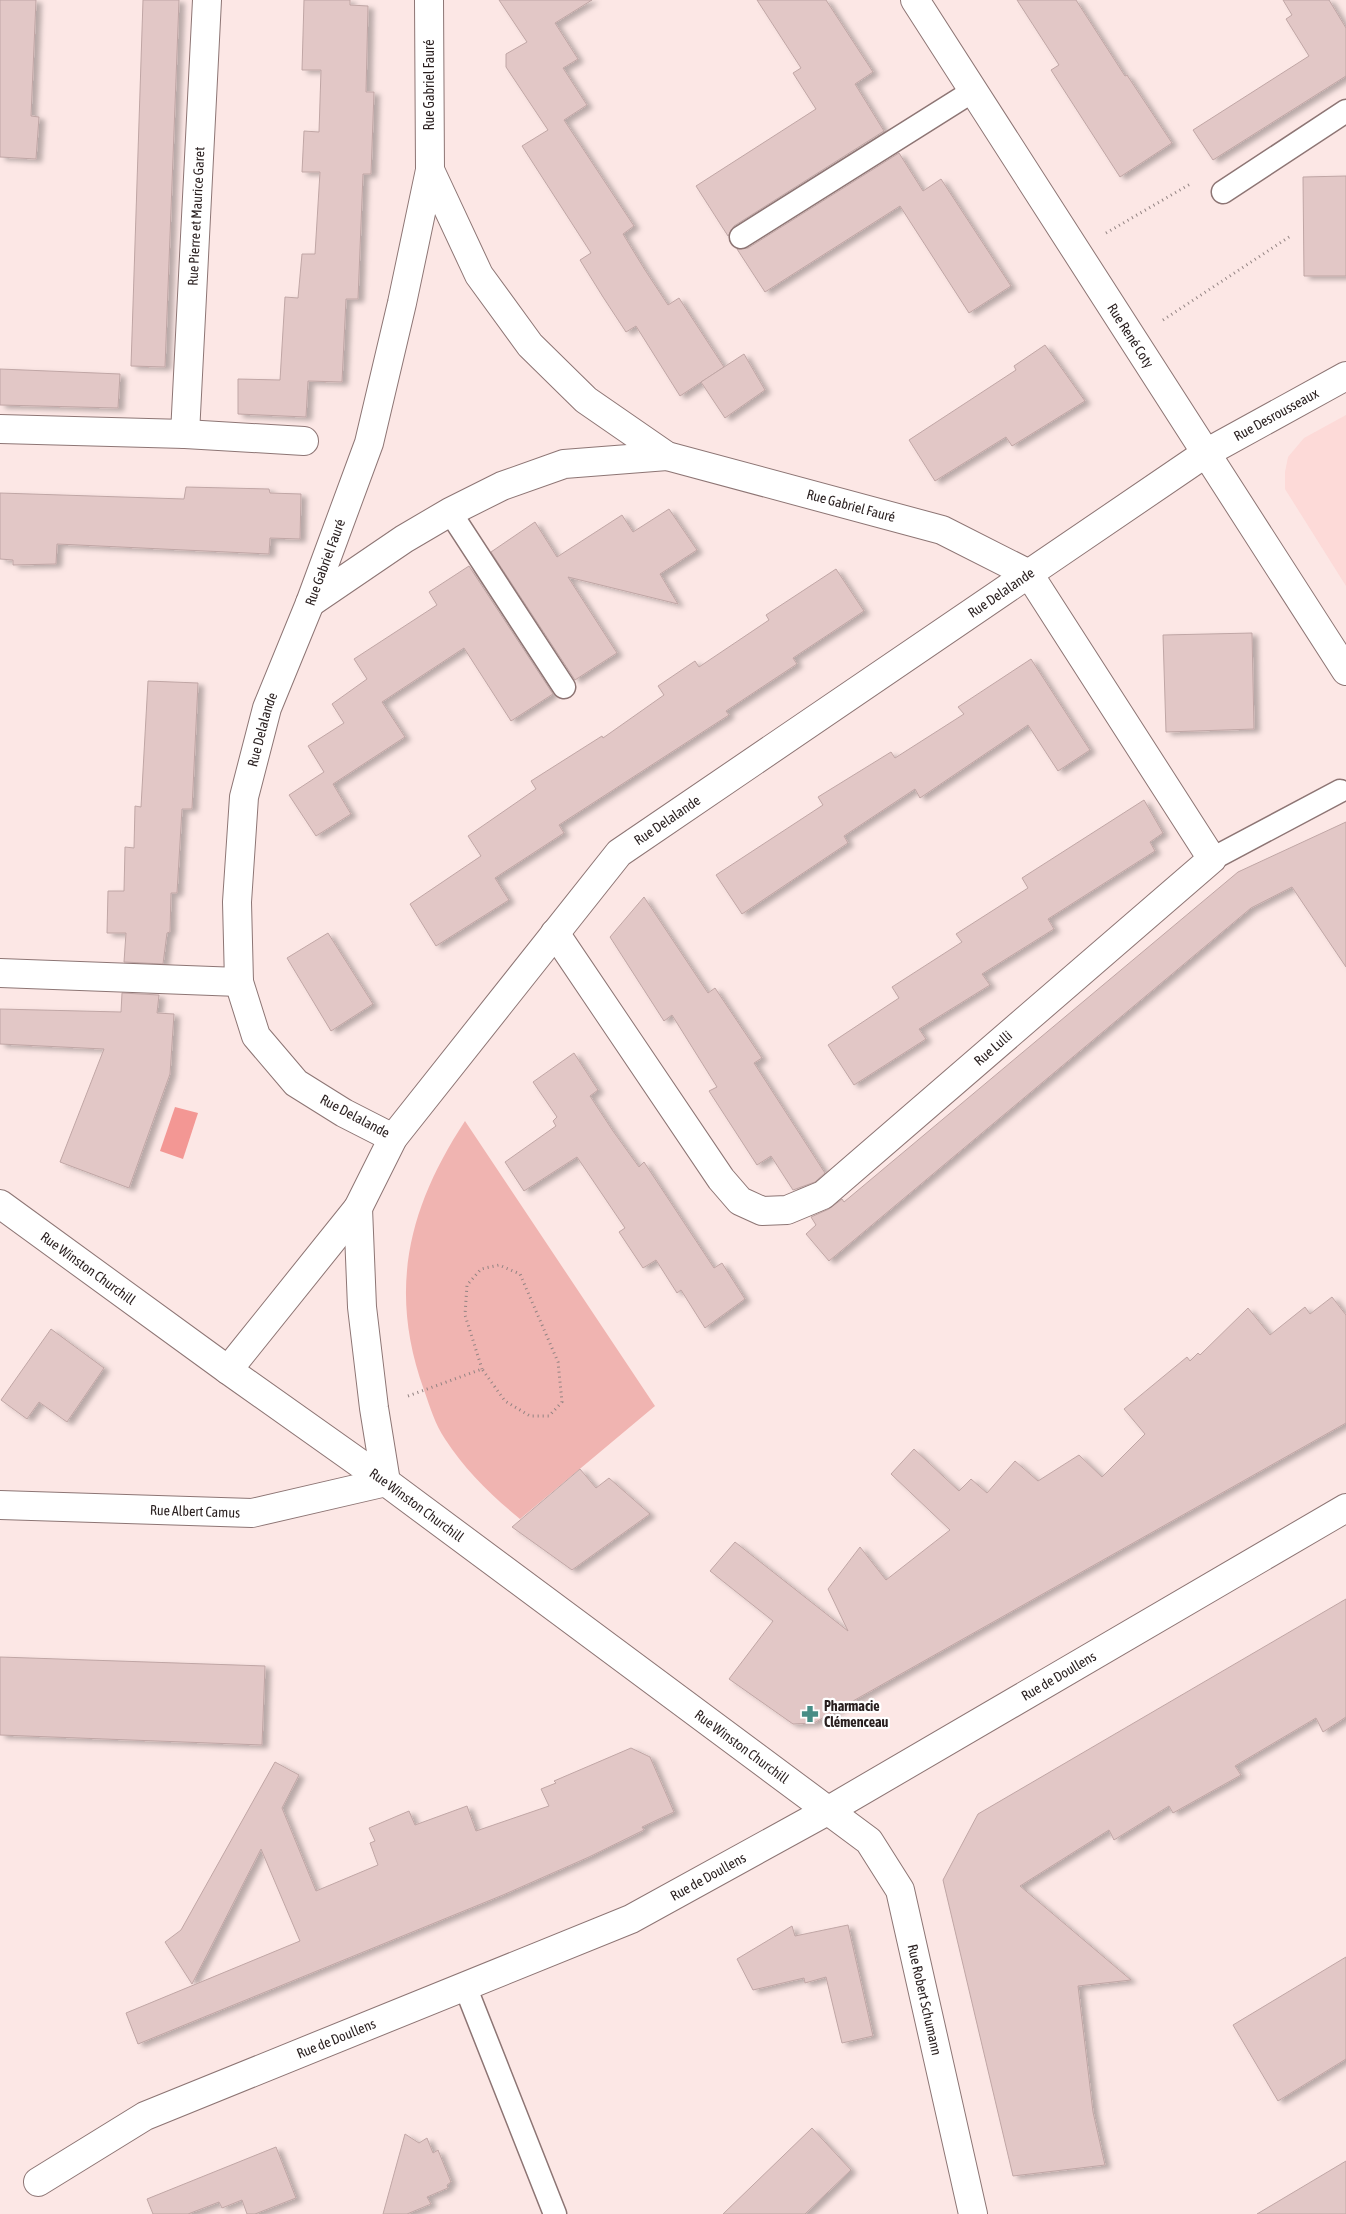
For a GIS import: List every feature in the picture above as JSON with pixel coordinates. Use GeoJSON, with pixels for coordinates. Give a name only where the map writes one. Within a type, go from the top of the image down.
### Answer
{"type":"FeatureCollection","features":[{"type":"Feature","properties":{"kind":"street","name":"Rue Pierre et Maurice Garet"},"geometry":{"type":"LineString","coordinates":[[185,434],[207,0]]}},
{"type":"Feature","properties":{"kind":"street","name":"Rue Gabriel Fauré"},"geometry":{"type":"LineString","coordinates":[[310,603],[369,443],[402,303],[430,170],[429,0]]}},
{"type":"Feature","properties":{"kind":"street","name":"Rue René Coty"},"geometry":{"type":"LineString","coordinates":[[915,0],[1346,671]]}},
{"type":"Feature","properties":{"kind":"street","name":"Rue Gabriel Fauré"},"geometry":{"type":"LineString","coordinates":[[430,170],[479,275],[530,345],[586,400],[667,456]]}},
{"type":"Feature","properties":{"kind":"street","name":"Rue Desrousseaux"},"geometry":{"type":"LineString","coordinates":[[1206,453],[1346,376]]}},
{"type":"Feature","properties":{"kind":"street"},"geometry":{"type":"LineString","coordinates":[[0,429],[185,434],[304,441]]}},
{"type":"Feature","properties":{"kind":"street","name":"Rue Delalande"},"geometry":{"type":"LineString","coordinates":[[310,603],[267,708],[244,797],[237,902],[239,982],[256,1036],[296,1083],[344,1112],[393,1138],[619,853],[1206,453]]}},
{"type":"Feature","properties":{"kind":"street","name":"Rue Gabriel Fauré"},"geometry":{"type":"LineString","coordinates":[[310,603],[404,539],[450,512],[502,486],[564,464],[667,456],[942,530],[1029,574]]}},
{"type":"Feature","properties":{"kind":"street"},"geometry":{"type":"LineString","coordinates":[[1029,574],[1212,859]]}},
{"type":"Feature","properties":{"kind":"street","name":"Rue Lulli"},"geometry":{"type":"LineString","coordinates":[[555,933],[721,1179],[740,1201],[762,1211],[787,1210],[823,1195],[1212,859]]}},
{"type":"Feature","properties":{"kind":"street"},"geometry":{"type":"LineString","coordinates":[[0,973],[239,982]]}},
{"type":"Feature","properties":{"kind":"street"},"geometry":{"type":"LineString","coordinates":[[228,1370],[358,1208],[393,1138]]}},
{"type":"Feature","properties":{"kind":"street","name":"Rue Winston Churchill"},"geometry":{"type":"LineString","coordinates":[[0,1204],[386,1482],[736,1744],[829,1810]]}},
{"type":"Feature","properties":{"kind":"street"},"geometry":{"type":"LineString","coordinates":[[358,1208],[362,1307],[374,1408],[386,1482]]}},
{"type":"Feature","properties":{"kind":"street","name":"Rue Albert Camus"},"geometry":{"type":"LineString","coordinates":[[0,1506],[252,1513],[386,1482]]}},
{"type":"Feature","properties":{"kind":"street","name":"Rue de Doullens"},"geometry":{"type":"LineString","coordinates":[[38,2182],[145,2116],[631,1919],[829,1810],[1346,1508]]}},
{"type":"Feature","properties":{"kind":"street","name":"Rue Robert Schumann"},"geometry":{"type":"LineString","coordinates":[[829,1810],[869,1841],[900,1890],[973,2214]]}},
{"type":"Feature","properties":{"kind":"lane"},"geometry":{"type":"LineString","coordinates":[[740,237],[973,91]]}},
{"type":"Feature","properties":{"kind":"lane"},"geometry":{"type":"LineString","coordinates":[[1223,192],[1346,110]]}},
{"type":"Feature","properties":{"kind":"lane"},"geometry":{"type":"LineString","coordinates":[[450,512],[564,687]]}},
{"type":"Feature","properties":{"kind":"lane"},"geometry":{"type":"LineString","coordinates":[[1212,859],[1340,791]]}},
{"type":"Feature","properties":{"kind":"lane"},"geometry":{"type":"LineString","coordinates":[[465,1986],[555,2214]]}},
{"type":"Feature","properties":{"kind":"path"},"geometry":{"type":"LineString","coordinates":[[1076,251],[1201,177],[1223,192]]}},
{"type":"Feature","properties":{"kind":"path"},"geometry":{"type":"LineString","coordinates":[[1133,339],[1292,235]]}},
{"type":"Feature","properties":{"kind":"path"},"geometry":{"type":"LineString","coordinates":[[499,1265],[520,1274],[558,1362],[562,1402],[549,1416],[530,1416],[505,1401],[482,1369],[465,1315],[467,1285],[481,1269],[499,1265]]}},
{"type":"Feature","properties":{"kind":"path"},"geometry":{"type":"LineString","coordinates":[[374,1408],[482,1369]]}},
{"type":"Feature","properties":{"kind":"shaded area"},"geometry":{"type":"Polygon","coordinates":[[[1346,415],[1346,586],[1285,489],[1285,472],[1288,457],[1304,438],[1346,415]]]}},
{"type":"Feature","properties":{"kind":"shaded area"},"geometry":{"type":"Polygon","coordinates":[[[175,1107],[198,1113],[183,1159],[160,1151],[175,1107]]]}},
{"type":"Feature","properties":{"kind":"shaded area"},"geometry":{"type":"Polygon","coordinates":[[[465,1121],[655,1406],[520,1519],[489,1492],[470,1472],[441,1433],[428,1403],[413,1353],[407,1318],[406,1284],[417,1218],[429,1186],[445,1153],[465,1121]]]}},
{"type":"Feature","properties":{"kind":"building"},"geometry":{"type":"Polygon","coordinates":[[[0,0],[36,0],[31,116],[39,117],[36,159],[0,157],[0,0]]]}},
{"type":"Feature","properties":{"kind":"building"},"geometry":{"type":"Polygon","coordinates":[[[143,0],[179,0],[165,367],[131,366],[143,0]]]}},
{"type":"Feature","properties":{"kind":"building"},"geometry":{"type":"Polygon","coordinates":[[[304,0],[350,0],[350,5],[368,6],[366,92],[374,92],[371,174],[363,174],[358,299],[346,299],[342,382],[308,381],[306,417],[238,414],[238,379],[280,380],[285,297],[298,298],[302,254],[315,254],[320,172],[302,172],[304,131],[319,132],[321,70],[302,70],[304,0]]]}},
{"type":"Feature","properties":{"kind":"building"},"geometry":{"type":"Polygon","coordinates":[[[499,0],[592,0],[555,23],[578,59],[563,68],[587,105],[564,120],[634,226],[623,234],[645,270],[668,305],[679,298],[724,367],[680,396],[636,326],[626,332],[603,297],[580,260],[591,253],[522,146],[548,130],[506,67],[506,54],[527,42],[499,0]]]}},
{"type":"Feature","properties":{"kind":"building"},"geometry":{"type":"Polygon","coordinates":[[[757,0],[826,0],[873,72],[855,84],[884,131],[734,226],[728,236],[696,186],[816,109],[793,73],[801,68],[757,0]]]}},
{"type":"Feature","properties":{"kind":"building"},"geometry":{"type":"Polygon","coordinates":[[[1017,0],[1076,0],[1125,76],[1127,75],[1172,143],[1120,177],[1051,70],[1059,65],[1017,0]]]}},
{"type":"Feature","properties":{"kind":"building"},"geometry":{"type":"Polygon","coordinates":[[[1283,0],[1329,0],[1346,28],[1346,76],[1213,160],[1193,130],[1309,56],[1286,19],[1292,15],[1283,0]]]}},
{"type":"Feature","properties":{"kind":"building"},"geometry":{"type":"Polygon","coordinates":[[[899,153],[923,191],[941,179],[1011,286],[969,313],[900,206],[765,292],[737,249],[748,248],[899,153]]]}},
{"type":"Feature","properties":{"kind":"building"},"geometry":{"type":"Polygon","coordinates":[[[1346,176],[1346,276],[1304,276],[1303,177],[1346,176]]]}},
{"type":"Feature","properties":{"kind":"building"},"geometry":{"type":"Polygon","coordinates":[[[1045,345],[1085,401],[1012,446],[1006,437],[935,481],[909,440],[1016,370],[1014,366],[1045,345]]]}},
{"type":"Feature","properties":{"kind":"building"},"geometry":{"type":"Polygon","coordinates":[[[744,354],[765,390],[725,418],[701,382],[744,354]]]}},
{"type":"Feature","properties":{"kind":"building"},"geometry":{"type":"Polygon","coordinates":[[[0,369],[120,374],[118,408],[0,405],[0,369]]]}},
{"type":"Feature","properties":{"kind":"building"},"geometry":{"type":"Polygon","coordinates":[[[186,487],[269,489],[270,493],[301,494],[300,539],[270,538],[269,554],[57,544],[56,564],[13,565],[13,560],[0,559],[0,493],[184,499],[186,487]]]}},
{"type":"Feature","properties":{"kind":"building"},"geometry":{"type":"Polygon","coordinates":[[[669,509],[697,550],[660,574],[678,604],[568,577],[617,653],[575,680],[491,552],[535,522],[557,557],[622,515],[633,532],[669,509]]]}},
{"type":"Feature","properties":{"kind":"building"},"geometry":{"type":"Polygon","coordinates":[[[469,566],[553,694],[511,721],[464,648],[382,702],[405,737],[333,784],[351,814],[316,836],[289,795],[324,772],[308,746],[344,723],[332,704],[367,679],[354,659],[437,605],[429,592],[469,566]]]}},
{"type":"Feature","properties":{"kind":"building"},"geometry":{"type":"Polygon","coordinates":[[[836,569],[864,611],[793,658],[797,664],[726,711],[729,715],[559,825],[564,833],[495,878],[509,900],[436,946],[410,904],[481,856],[468,836],[536,789],[531,781],[602,736],[603,738],[664,695],[658,686],[695,661],[699,667],[769,620],[766,615],[836,569]]]}},
{"type":"Feature","properties":{"kind":"building"},"geometry":{"type":"Polygon","coordinates":[[[1252,633],[1254,729],[1166,732],[1163,635],[1252,633]]]}},
{"type":"Feature","properties":{"kind":"building"},"geometry":{"type":"Polygon","coordinates":[[[1031,659],[1090,750],[1058,771],[1028,725],[920,798],[915,789],[844,836],[848,843],[742,914],[716,875],[823,805],[818,797],[891,752],[895,758],[964,714],[958,707],[1031,659]]]}},
{"type":"Feature","properties":{"kind":"building"},"geometry":{"type":"Polygon","coordinates":[[[148,681],[198,683],[192,809],[182,809],[177,893],[171,893],[170,932],[167,933],[163,964],[124,962],[126,933],[107,933],[108,891],[124,891],[125,847],[134,848],[135,806],[141,807],[148,681]]]}},
{"type":"Feature","properties":{"kind":"building"},"geometry":{"type":"Polygon","coordinates":[[[1144,800],[1163,833],[1150,842],[1155,851],[1048,919],[1054,929],[982,974],[990,985],[919,1029],[926,1039],[854,1085],[828,1045],[899,998],[892,987],[962,942],[956,934],[1028,888],[1022,878],[1144,800]]]}},
{"type":"Feature","properties":{"kind":"building"},"geometry":{"type":"Polygon","coordinates":[[[1346,822],[1346,967],[1292,887],[1251,908],[829,1261],[806,1234],[816,1225],[811,1217],[829,1209],[842,1199],[844,1202],[1238,872],[1346,822]]]}},
{"type":"Feature","properties":{"kind":"building"},"geometry":{"type":"Polygon","coordinates":[[[644,897],[708,993],[715,988],[762,1058],[754,1063],[825,1173],[815,1182],[793,1190],[771,1156],[757,1165],[709,1091],[717,1087],[672,1015],[664,1021],[610,937],[644,897]]]}},
{"type":"Feature","properties":{"kind":"building"},"geometry":{"type":"Polygon","coordinates":[[[328,933],[373,1004],[331,1031],[287,958],[328,933]]]}},
{"type":"Feature","properties":{"kind":"building"},"geometry":{"type":"Polygon","coordinates":[[[122,993],[159,995],[157,1013],[174,1014],[170,1074],[129,1188],[60,1162],[104,1049],[0,1044],[0,1009],[121,1012],[122,993]]]}},
{"type":"Feature","properties":{"kind":"building"},"geometry":{"type":"Polygon","coordinates":[[[574,1053],[598,1090],[590,1096],[613,1131],[639,1167],[644,1162],[714,1268],[722,1263],[745,1299],[705,1328],[681,1290],[677,1293],[656,1260],[643,1268],[619,1232],[625,1228],[577,1157],[524,1191],[505,1162],[556,1126],[553,1121],[557,1117],[533,1082],[574,1053]]]}},
{"type":"Feature","properties":{"kind":"building"},"geometry":{"type":"Polygon","coordinates":[[[1332,1297],[1346,1315],[1346,1423],[814,1723],[793,1724],[729,1679],[773,1621],[710,1571],[735,1542],[848,1631],[828,1589],[860,1547],[886,1580],[950,1530],[891,1474],[914,1449],[959,1491],[971,1479],[987,1493],[1015,1461],[1038,1481],[1079,1455],[1102,1477],[1145,1434],[1124,1409],[1187,1357],[1190,1361],[1198,1353],[1200,1355],[1248,1308],[1270,1335],[1305,1307],[1310,1314],[1332,1297]]]}},
{"type":"Feature","properties":{"kind":"building"},"geometry":{"type":"Polygon","coordinates":[[[51,1329],[104,1368],[67,1422],[39,1402],[27,1419],[1,1400],[51,1329]]]}},
{"type":"Feature","properties":{"kind":"building"},"geometry":{"type":"Polygon","coordinates":[[[580,1469],[596,1488],[609,1478],[650,1514],[572,1570],[512,1527],[580,1469]]]}},
{"type":"Feature","properties":{"kind":"building"},"geometry":{"type":"Polygon","coordinates":[[[1346,1599],[1346,1717],[1323,1732],[1316,1718],[1235,1766],[1241,1775],[1173,1813],[1169,1806],[1114,1840],[1109,1830],[1020,1886],[1131,1980],[1078,1986],[1093,2112],[1105,2165],[1013,2176],[943,1880],[978,1814],[1346,1599]]]}},
{"type":"Feature","properties":{"kind":"building"},"geometry":{"type":"Polygon","coordinates":[[[0,1657],[265,1666],[262,1745],[0,1735],[0,1657]]]}},
{"type":"Feature","properties":{"kind":"building"},"geometry":{"type":"Polygon","coordinates":[[[631,1748],[650,1757],[674,1812],[642,1827],[644,1830],[589,1857],[503,1895],[138,2044],[126,2013],[300,1941],[261,1849],[192,1984],[165,1942],[181,1930],[275,1762],[299,1775],[282,1808],[316,1891],[378,1865],[370,1843],[375,1841],[369,1828],[409,1811],[415,1825],[467,1806],[476,1831],[549,1806],[541,1789],[556,1783],[554,1781],[631,1748]]]}},
{"type":"Feature","properties":{"kind":"building"},"geometry":{"type":"Polygon","coordinates":[[[848,1925],[873,2036],[842,2043],[826,1977],[805,1983],[804,1978],[753,1990],[737,1959],[792,1926],[795,1936],[848,1925]]]}},
{"type":"Feature","properties":{"kind":"building"},"geometry":{"type":"Polygon","coordinates":[[[1346,1957],[1346,2059],[1278,2101],[1233,2025],[1346,1957]]]}},
{"type":"Feature","properties":{"kind":"building"},"geometry":{"type":"Polygon","coordinates":[[[812,2128],[851,2170],[805,2214],[723,2214],[812,2128]]]}},
{"type":"Feature","properties":{"kind":"building"},"geometry":{"type":"Polygon","coordinates":[[[405,2134],[419,2143],[427,2138],[433,2153],[438,2150],[451,2182],[447,2185],[448,2188],[427,2197],[431,2204],[407,2214],[383,2214],[405,2134]]]}},
{"type":"Feature","properties":{"kind":"building"},"geometry":{"type":"Polygon","coordinates":[[[276,2147],[296,2198],[255,2214],[247,2214],[242,2200],[222,2208],[219,2202],[188,2214],[153,2214],[147,2199],[276,2147]]]}},
{"type":"Feature","properties":{"kind":"building"},"geometry":{"type":"Polygon","coordinates":[[[1346,2161],[1346,2214],[1257,2214],[1346,2161]]]}},
{"type":"Feature","properties":{"kind":"place","name":"Pharmacie Clémenceau"},"geometry":{"type":"Point","coordinates":[810,1714]}}]}
